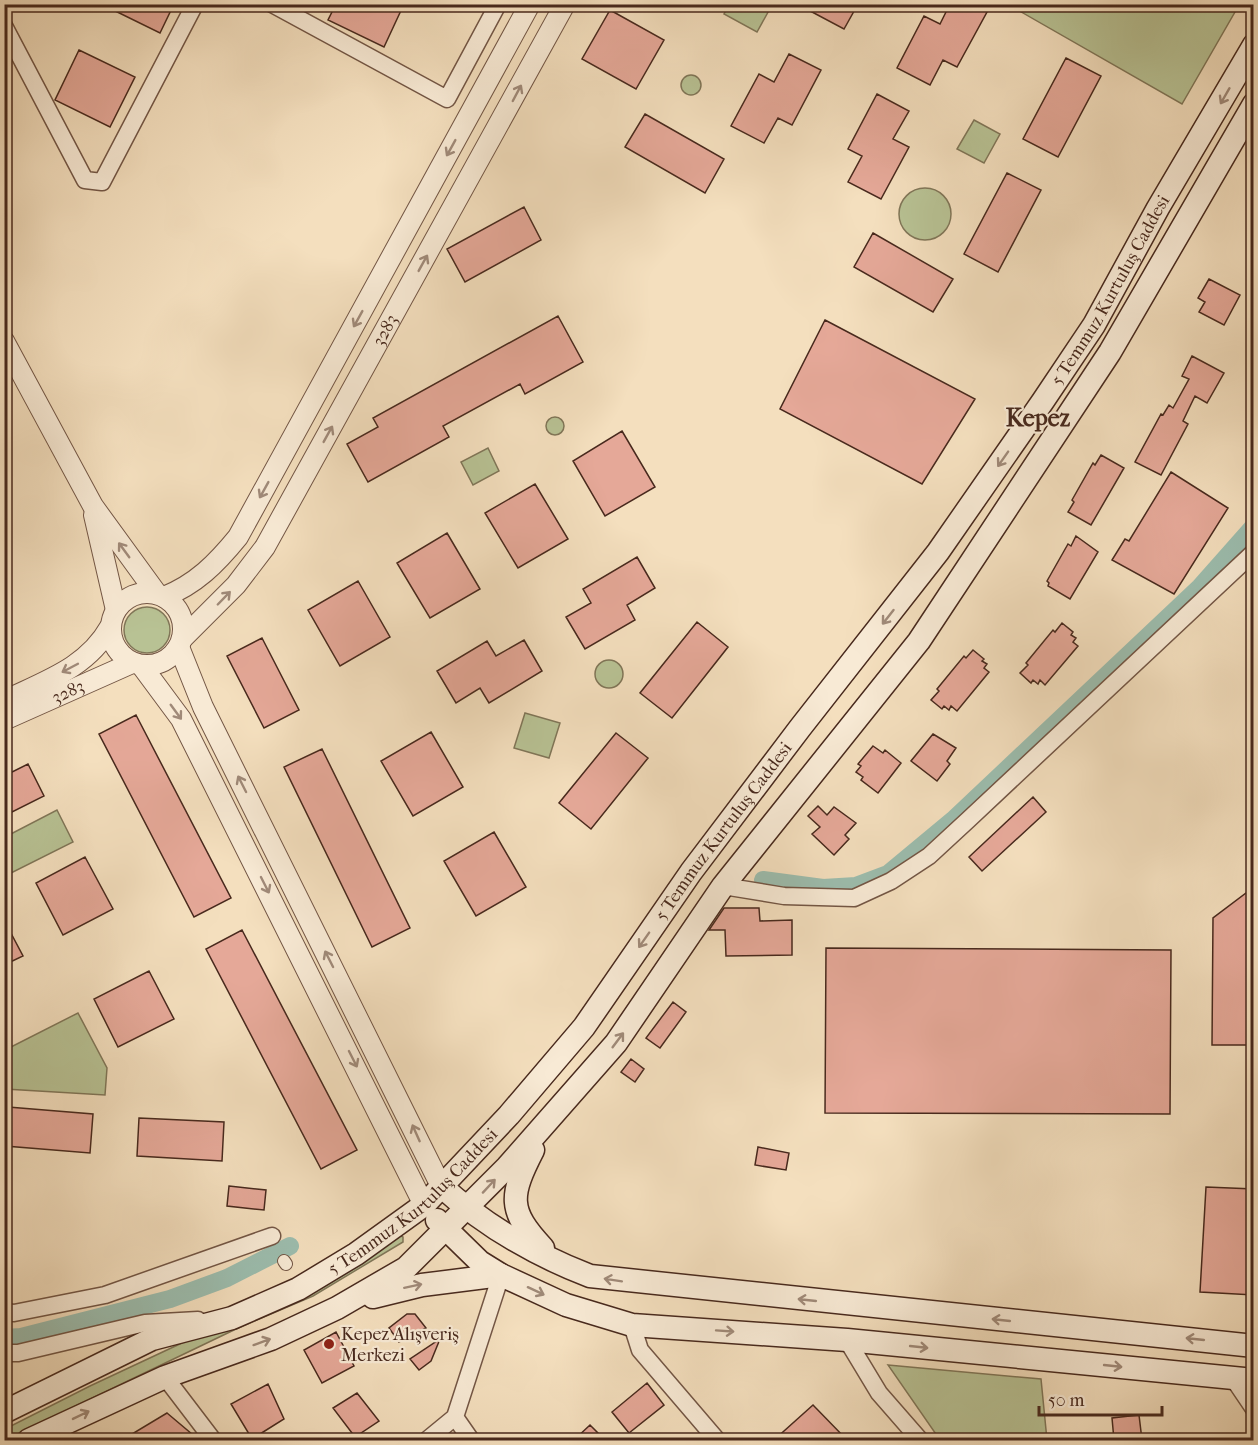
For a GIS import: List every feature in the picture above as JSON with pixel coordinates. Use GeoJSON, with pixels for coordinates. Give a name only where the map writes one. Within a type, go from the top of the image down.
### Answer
{"type":"FeatureCollection","features":[{"type":"Feature","properties":{"kind":"main road","name":"5 Temmuz Kurtuluş Caddesi"},"geometry":{"type":"LineString","coordinates":[[4,1412],[152,1340],[232,1318],[318,1277],[356,1254],[424,1205],[509,1115],[584,1027],[718,836],[938,552],[1094,326],[1158,208],[1254,45]]}},
{"type":"Feature","properties":{"kind":"main road","name":"5 Temmuz Kurtuluş Caddesi"},"geometry":{"type":"LineString","coordinates":[[29,1440],[165,1377],[271,1339],[337,1308],[406,1268],[467,1210],[546,1125],[616,1043],[723,885],[919,641],[1110,352],[1254,104]]}},
{"type":"Feature","properties":{"kind":"main road"},"geometry":{"type":"LineString","coordinates":[[546,1125],[521,1173],[516,1214],[523,1227],[558,1264]]}},
{"type":"Feature","properties":{"kind":"main road"},"geometry":{"type":"LineString","coordinates":[[441,1186],[467,1210],[558,1264],[590,1276],[619,1281],[1254,1346]]}},
{"type":"Feature","properties":{"kind":"main road"},"geometry":{"type":"LineString","coordinates":[[424,1205],[480,1262],[501,1275],[566,1305],[632,1325],[847,1340],[1243,1379]]}},
{"type":"Feature","properties":{"kind":"main road"},"geometry":{"type":"LineString","coordinates":[[337,1308],[422,1284],[501,1275]]}},
{"type":"Feature","properties":{"kind":"street"},"geometry":{"type":"LineString","coordinates":[[4,26],[85,180],[102,182],[195,4]]}},
{"type":"Feature","properties":{"kind":"street"},"geometry":{"type":"LineString","coordinates":[[272,4],[447,99],[498,4]]}},
{"type":"Feature","properties":{"kind":"street","name":"3283"},"geometry":{"type":"LineString","coordinates":[[161,595],[187,588],[215,566],[238,537],[530,4]]}},
{"type":"Feature","properties":{"kind":"street","name":"3283"},"geometry":{"type":"LineString","coordinates":[[180,643],[236,585],[265,547],[565,4]]}},
{"type":"Feature","properties":{"kind":"street"},"geometry":{"type":"LineString","coordinates":[[4,341],[93,506],[161,595],[181,615],[180,643],[203,707],[441,1186]]}},
{"type":"Feature","properties":{"kind":"street"},"geometry":{"type":"LineString","coordinates":[[93,506],[113,619],[114,644],[118,652],[137,664],[182,719],[424,1205]]}},
{"type":"Feature","properties":{"kind":"street"},"geometry":{"type":"LineString","coordinates":[[723,885],[784,897],[854,898],[891,881],[945,841],[1254,552]]}},
{"type":"Feature","properties":{"kind":"street"},"geometry":{"type":"LineString","coordinates":[[113,619],[129,597],[148,592],[161,595]]}},
{"type":"Feature","properties":{"kind":"street","name":"3283"},"geometry":{"type":"LineString","coordinates":[[4,701],[86,660],[101,642],[113,619]]}},
{"type":"Feature","properties":{"kind":"street"},"geometry":{"type":"LineString","coordinates":[[137,664],[158,664],[173,654],[180,643]]}},
{"type":"Feature","properties":{"kind":"street","name":"3283"},"geometry":{"type":"LineString","coordinates":[[4,720],[137,664]]}},
{"type":"Feature","properties":{"kind":"street"},"geometry":{"type":"LineString","coordinates":[[4,1312],[14,1313],[105,1295],[272,1236]]}},
{"type":"Feature","properties":{"kind":"street"},"geometry":{"type":"LineString","coordinates":[[427,1440],[455,1417],[501,1275]]}},
{"type":"Feature","properties":{"kind":"street"},"geometry":{"type":"LineString","coordinates":[[4,1353],[18,1353],[145,1323],[232,1318]]}},
{"type":"Feature","properties":{"kind":"street"},"geometry":{"type":"LineString","coordinates":[[632,1325],[640,1350],[717,1440]]}},
{"type":"Feature","properties":{"kind":"street"},"geometry":{"type":"LineString","coordinates":[[847,1340],[879,1393],[920,1440]]}},
{"type":"Feature","properties":{"kind":"street"},"geometry":{"type":"LineString","coordinates":[[165,1377],[213,1440]]}},
{"type":"Feature","properties":{"kind":"street"},"geometry":{"type":"LineString","coordinates":[[1243,1379],[1254,1409]]}},
{"type":"Feature","properties":{"kind":"street"},"geometry":{"type":"LineString","coordinates":[[455,1417],[471,1440]]}},
{"type":"Feature","properties":{"kind":"green space"},"geometry":{"type":"Polygon","coordinates":[[[729,4],[772,5],[757,32],[724,14],[729,4]]]}},
{"type":"Feature","properties":{"kind":"green space"},"geometry":{"type":"Polygon","coordinates":[[[1009,5],[1239,5],[1182,104],[1009,5]]]}},
{"type":"Feature","properties":{"kind":"green space"},"geometry":{"type":"Polygon","coordinates":[[[687,75],[695,75],[701,81],[701,89],[695,95],[687,95],[681,89],[681,81],[687,75]]]}},
{"type":"Feature","properties":{"kind":"green space"},"geometry":{"type":"Polygon","coordinates":[[[974,120],[1000,134],[984,163],[957,149],[974,120]]]}},
{"type":"Feature","properties":{"kind":"green space"},"geometry":{"type":"Polygon","coordinates":[[[925,188],[935,190],[943,196],[949,204],[951,214],[949,224],[943,232],[935,238],[925,240],[915,238],[907,232],[901,224],[899,214],[901,204],[907,196],[915,190],[925,188]]]}},
{"type":"Feature","properties":{"kind":"green space"},"geometry":{"type":"Polygon","coordinates":[[[551,417],[559,417],[564,422],[562,433],[551,435],[546,430],[546,422],[551,417]]]}},
{"type":"Feature","properties":{"kind":"green space"},"geometry":{"type":"Polygon","coordinates":[[[488,448],[499,471],[473,485],[461,462],[488,448]]]}},
{"type":"Feature","properties":{"kind":"green space"},"geometry":{"type":"Polygon","coordinates":[[[147,607],[156,608],[163,614],[169,621],[169,639],[163,646],[156,652],[147,653],[138,652],[131,646],[125,639],[124,630],[125,621],[131,614],[138,608],[147,607]]]}},
{"type":"Feature","properties":{"kind":"green space"},"geometry":{"type":"Polygon","coordinates":[[[609,660],[619,664],[623,674],[619,684],[609,688],[599,684],[595,674],[599,664],[609,660]]]}},
{"type":"Feature","properties":{"kind":"green space"},"geometry":{"type":"Polygon","coordinates":[[[525,713],[560,723],[549,758],[514,748],[525,713]]]}},
{"type":"Feature","properties":{"kind":"green space"},"geometry":{"type":"Polygon","coordinates":[[[57,810],[73,842],[5,876],[5,837],[57,810]]]}},
{"type":"Feature","properties":{"kind":"green space"},"geometry":{"type":"Polygon","coordinates":[[[78,1013],[107,1068],[105,1095],[5,1089],[5,1050],[78,1013]]]}},
{"type":"Feature","properties":{"kind":"green space"},"geometry":{"type":"Polygon","coordinates":[[[397,1234],[403,1237],[403,1242],[313,1296],[236,1329],[5,1440],[5,1429],[90,1386],[231,1320],[397,1234]]]}},
{"type":"Feature","properties":{"kind":"green space"},"geometry":{"type":"Polygon","coordinates":[[[888,1365],[1041,1379],[1047,1440],[940,1440],[888,1365]]]}},
{"type":"Feature","properties":{"kind":"building"},"geometry":{"type":"Polygon","coordinates":[[[101,4],[174,4],[160,33],[101,4]]]}},
{"type":"Feature","properties":{"kind":"building"},"geometry":{"type":"Polygon","coordinates":[[[336,4],[404,4],[384,47],[328,20],[336,4]]]}},
{"type":"Feature","properties":{"kind":"building"},"geometry":{"type":"Polygon","coordinates":[[[797,4],[858,4],[844,29],[797,4]]]}},
{"type":"Feature","properties":{"kind":"building"},"geometry":{"type":"Polygon","coordinates":[[[950,4],[972,4],[987,12],[957,67],[943,60],[930,85],[897,68],[924,16],[940,24],[950,4]]]}},
{"type":"Feature","properties":{"kind":"building"},"geometry":{"type":"Polygon","coordinates":[[[610,10],[664,40],[636,89],[582,59],[610,10]]]}},
{"type":"Feature","properties":{"kind":"building"},"geometry":{"type":"Polygon","coordinates":[[[79,50],[135,77],[110,127],[55,100],[79,50]]]}},
{"type":"Feature","properties":{"kind":"building"},"geometry":{"type":"Polygon","coordinates":[[[789,54],[821,70],[792,125],[778,118],[764,143],[731,126],[759,74],[774,82],[789,54]]]}},
{"type":"Feature","properties":{"kind":"building"},"geometry":{"type":"Polygon","coordinates":[[[1066,58],[1101,76],[1058,157],[1023,139],[1066,58]]]}},
{"type":"Feature","properties":{"kind":"building"},"geometry":{"type":"Polygon","coordinates":[[[877,94],[909,111],[893,139],[909,147],[881,199],[848,182],[862,156],[848,149],[877,94]]]}},
{"type":"Feature","properties":{"kind":"building"},"geometry":{"type":"Polygon","coordinates":[[[645,114],[724,159],[705,193],[625,147],[645,114]]]}},
{"type":"Feature","properties":{"kind":"building"},"geometry":{"type":"Polygon","coordinates":[[[1007,173],[1041,190],[998,272],[964,254],[1007,173]]]}},
{"type":"Feature","properties":{"kind":"building"},"geometry":{"type":"Polygon","coordinates":[[[524,207],[541,240],[465,282],[447,249],[524,207]]]}},
{"type":"Feature","properties":{"kind":"building"},"geometry":{"type":"Polygon","coordinates":[[[873,233],[953,279],[933,312],[854,267],[873,233]]]}},
{"type":"Feature","properties":{"kind":"building"},"geometry":{"type":"Polygon","coordinates":[[[1209,279],[1240,295],[1224,325],[1199,312],[1205,302],[1198,298],[1209,279]]]}},
{"type":"Feature","properties":{"kind":"building"},"geometry":{"type":"Polygon","coordinates":[[[558,316],[583,362],[525,394],[520,384],[443,426],[449,437],[368,482],[347,444],[378,427],[373,418],[558,316]]]}},
{"type":"Feature","properties":{"kind":"building"},"geometry":{"type":"Polygon","coordinates":[[[825,320],[975,399],[922,484],[780,409],[825,320]]]}},
{"type":"Feature","properties":{"kind":"building"},"geometry":{"type":"Polygon","coordinates":[[[1192,356],[1224,373],[1207,403],[1195,396],[1183,421],[1188,424],[1161,475],[1135,462],[1161,414],[1163,415],[1169,405],[1173,408],[1189,379],[1182,376],[1192,356]]]}},
{"type":"Feature","properties":{"kind":"building"},"geometry":{"type":"Polygon","coordinates":[[[622,431],[655,487],[605,516],[573,461],[622,431]]]}},
{"type":"Feature","properties":{"kind":"building"},"geometry":{"type":"Polygon","coordinates":[[[1101,455],[1124,468],[1091,525],[1068,512],[1074,502],[1072,500],[1093,463],[1095,465],[1101,455]]]}},
{"type":"Feature","properties":{"kind":"building"},"geometry":{"type":"Polygon","coordinates":[[[1171,472],[1228,508],[1174,594],[1112,560],[1125,539],[1129,541],[1171,472]]]}},
{"type":"Feature","properties":{"kind":"building"},"geometry":{"type":"Polygon","coordinates":[[[535,484],[568,539],[518,568],[485,513],[535,484]]]}},
{"type":"Feature","properties":{"kind":"building"},"geometry":{"type":"Polygon","coordinates":[[[447,533],[480,589],[430,618],[397,563],[447,533]]]}},
{"type":"Feature","properties":{"kind":"building"},"geometry":{"type":"Polygon","coordinates":[[[1076,536],[1098,552],[1070,599],[1048,586],[1047,581],[1068,544],[1071,546],[1076,536]]]}},
{"type":"Feature","properties":{"kind":"building"},"geometry":{"type":"Polygon","coordinates":[[[637,557],[655,588],[627,605],[635,620],[585,649],[566,617],[591,603],[583,589],[637,557]]]}},
{"type":"Feature","properties":{"kind":"building"},"geometry":{"type":"Polygon","coordinates":[[[358,581],[390,637],[340,666],[308,610],[358,581]]]}},
{"type":"Feature","properties":{"kind":"building"},"geometry":{"type":"Polygon","coordinates":[[[697,622],[728,647],[672,718],[640,693],[697,622]]]}},
{"type":"Feature","properties":{"kind":"building"},"geometry":{"type":"Polygon","coordinates":[[[1062,623],[1073,632],[1071,635],[1076,638],[1073,642],[1078,646],[1045,685],[1040,680],[1038,684],[1033,680],[1031,683],[1020,673],[1053,630],[1055,632],[1062,623]]]}},
{"type":"Feature","properties":{"kind":"building"},"geometry":{"type":"Polygon","coordinates":[[[262,638],[299,710],[264,728],[227,656],[262,638]]]}},
{"type":"Feature","properties":{"kind":"building"},"geometry":{"type":"Polygon","coordinates":[[[524,640],[542,671],[489,703],[480,688],[456,703],[437,671],[487,641],[496,656],[524,640]]]}},
{"type":"Feature","properties":{"kind":"building"},"geometry":{"type":"Polygon","coordinates":[[[973,650],[984,659],[982,661],[987,664],[984,668],[989,672],[957,711],[951,706],[949,710],[944,706],[942,709],[931,700],[939,691],[937,689],[964,656],[966,658],[973,650]]]}},
{"type":"Feature","properties":{"kind":"building"},"geometry":{"type":"Polygon","coordinates":[[[136,715],[231,898],[194,917],[99,734],[136,715]]]}},
{"type":"Feature","properties":{"kind":"building"},"geometry":{"type":"Polygon","coordinates":[[[431,732],[463,787],[413,816],[381,761],[431,732]]]}},
{"type":"Feature","properties":{"kind":"building"},"geometry":{"type":"Polygon","coordinates":[[[616,733],[648,758],[591,829],[559,803],[616,733]]]}},
{"type":"Feature","properties":{"kind":"building"},"geometry":{"type":"Polygon","coordinates":[[[933,734],[956,748],[947,761],[950,764],[937,781],[911,761],[933,734]]]}},
{"type":"Feature","properties":{"kind":"building"},"geometry":{"type":"Polygon","coordinates":[[[873,746],[883,753],[885,750],[901,763],[878,793],[861,780],[863,777],[856,772],[861,766],[858,764],[873,746]]]}},
{"type":"Feature","properties":{"kind":"building"},"geometry":{"type":"Polygon","coordinates":[[[322,749],[410,928],[372,947],[284,767],[322,749]]]}},
{"type":"Feature","properties":{"kind":"building"},"geometry":{"type":"Polygon","coordinates":[[[28,764],[44,796],[4,816],[4,776],[28,764]]]}},
{"type":"Feature","properties":{"kind":"building"},"geometry":{"type":"Polygon","coordinates":[[[1033,797],[1046,812],[982,871],[969,857],[1033,797]]]}},
{"type":"Feature","properties":{"kind":"building"},"geometry":{"type":"Polygon","coordinates":[[[818,806],[827,815],[834,807],[856,823],[845,835],[849,839],[834,855],[812,834],[820,827],[808,816],[818,806]]]}},
{"type":"Feature","properties":{"kind":"building"},"geometry":{"type":"Polygon","coordinates":[[[494,832],[526,887],[476,916],[444,861],[494,832]]]}},
{"type":"Feature","properties":{"kind":"building"},"geometry":{"type":"Polygon","coordinates":[[[85,857],[113,909],[63,935],[36,883],[85,857]]]}},
{"type":"Feature","properties":{"kind":"building"},"geometry":{"type":"Polygon","coordinates":[[[1254,887],[1254,1045],[1212,1045],[1213,918],[1254,887]]]}},
{"type":"Feature","properties":{"kind":"building"},"geometry":{"type":"Polygon","coordinates":[[[724,908],[759,908],[760,921],[792,920],[792,955],[726,956],[725,930],[709,930],[724,908]]]}},
{"type":"Feature","properties":{"kind":"building"},"geometry":{"type":"Polygon","coordinates":[[[4,920],[23,956],[4,965],[4,920]]]}},
{"type":"Feature","properties":{"kind":"building"},"geometry":{"type":"Polygon","coordinates":[[[242,930],[357,1150],[321,1169],[206,949],[242,930]]]}},
{"type":"Feature","properties":{"kind":"building"},"geometry":{"type":"Polygon","coordinates":[[[826,948],[1171,950],[1170,1114],[825,1113],[826,948]]]}},
{"type":"Feature","properties":{"kind":"building"},"geometry":{"type":"Polygon","coordinates":[[[149,971],[174,1019],[118,1047],[94,999],[149,971]]]}},
{"type":"Feature","properties":{"kind":"building"},"geometry":{"type":"Polygon","coordinates":[[[673,1002],[686,1012],[660,1048],[646,1038],[673,1002]]]}},
{"type":"Feature","properties":{"kind":"building"},"geometry":{"type":"Polygon","coordinates":[[[631,1059],[644,1069],[635,1082],[621,1072],[631,1059]]]}},
{"type":"Feature","properties":{"kind":"building"},"geometry":{"type":"Polygon","coordinates":[[[8,1107],[93,1114],[90,1153],[5,1146],[8,1107]]]}},
{"type":"Feature","properties":{"kind":"building"},"geometry":{"type":"Polygon","coordinates":[[[139,1118],[224,1122],[222,1161],[137,1156],[139,1118]]]}},
{"type":"Feature","properties":{"kind":"building"},"geometry":{"type":"Polygon","coordinates":[[[758,1147],[789,1153],[786,1170],[755,1165],[758,1147]]]}},
{"type":"Feature","properties":{"kind":"building"},"geometry":{"type":"Polygon","coordinates":[[[229,1186],[266,1190],[264,1210],[227,1206],[229,1186]]]}},
{"type":"Feature","properties":{"kind":"building"},"geometry":{"type":"Polygon","coordinates":[[[1206,1187],[1254,1189],[1254,1295],[1200,1292],[1206,1187]]]}},
{"type":"Feature","properties":{"kind":"building"},"geometry":{"type":"Polygon","coordinates":[[[407,1314],[415,1314],[426,1328],[399,1342],[389,1328],[407,1314]]]}},
{"type":"Feature","properties":{"kind":"building"},"geometry":{"type":"Polygon","coordinates":[[[336,1332],[354,1366],[322,1383],[304,1350],[336,1332]]]}},
{"type":"Feature","properties":{"kind":"building"},"geometry":{"type":"Polygon","coordinates":[[[440,1339],[431,1361],[419,1370],[410,1359],[440,1339]]]}},
{"type":"Feature","properties":{"kind":"building"},"geometry":{"type":"Polygon","coordinates":[[[647,1383],[664,1405],[629,1433],[612,1412],[647,1383]]]}},
{"type":"Feature","properties":{"kind":"building"},"geometry":{"type":"Polygon","coordinates":[[[268,1384],[284,1419],[252,1439],[231,1404],[268,1384]]]}},
{"type":"Feature","properties":{"kind":"building"},"geometry":{"type":"Polygon","coordinates":[[[357,1393],[379,1421],[355,1437],[333,1408],[357,1393]]]}},
{"type":"Feature","properties":{"kind":"building"},"geometry":{"type":"Polygon","coordinates":[[[813,1405],[847,1440],[774,1440],[813,1405]]]}},
{"type":"Feature","properties":{"kind":"building"},"geometry":{"type":"Polygon","coordinates":[[[167,1413],[199,1440],[122,1440],[167,1413]]]}},
{"type":"Feature","properties":{"kind":"building"},"geometry":{"type":"Polygon","coordinates":[[[1139,1415],[1142,1440],[1114,1440],[1112,1418],[1139,1415]]]}},
{"type":"Feature","properties":{"kind":"building"},"geometry":{"type":"Polygon","coordinates":[[[590,1425],[605,1440],[574,1440],[590,1425]]]}},
{"type":"Feature","properties":{"kind":"waterway"},"geometry":{"type":"LineString","coordinates":[[763,880],[823,888],[856,886],[888,874],[953,820],[1200,587],[1254,526]]}},
{"type":"Feature","properties":{"kind":"waterway"},"geometry":{"type":"LineString","coordinates":[[4,1338],[21,1337],[170,1299],[227,1278],[290,1246]]}},
{"type":"Feature","properties":{"kind":"place","name":"Kepez Alışveriş Merkezi"},"geometry":{"type":"Point","coordinates":[329,1344]}},
{"type":"Feature","properties":{"kind":"district","name":"Kepez"},"geometry":{"type":"Point","coordinates":[1038,418]}}]}
